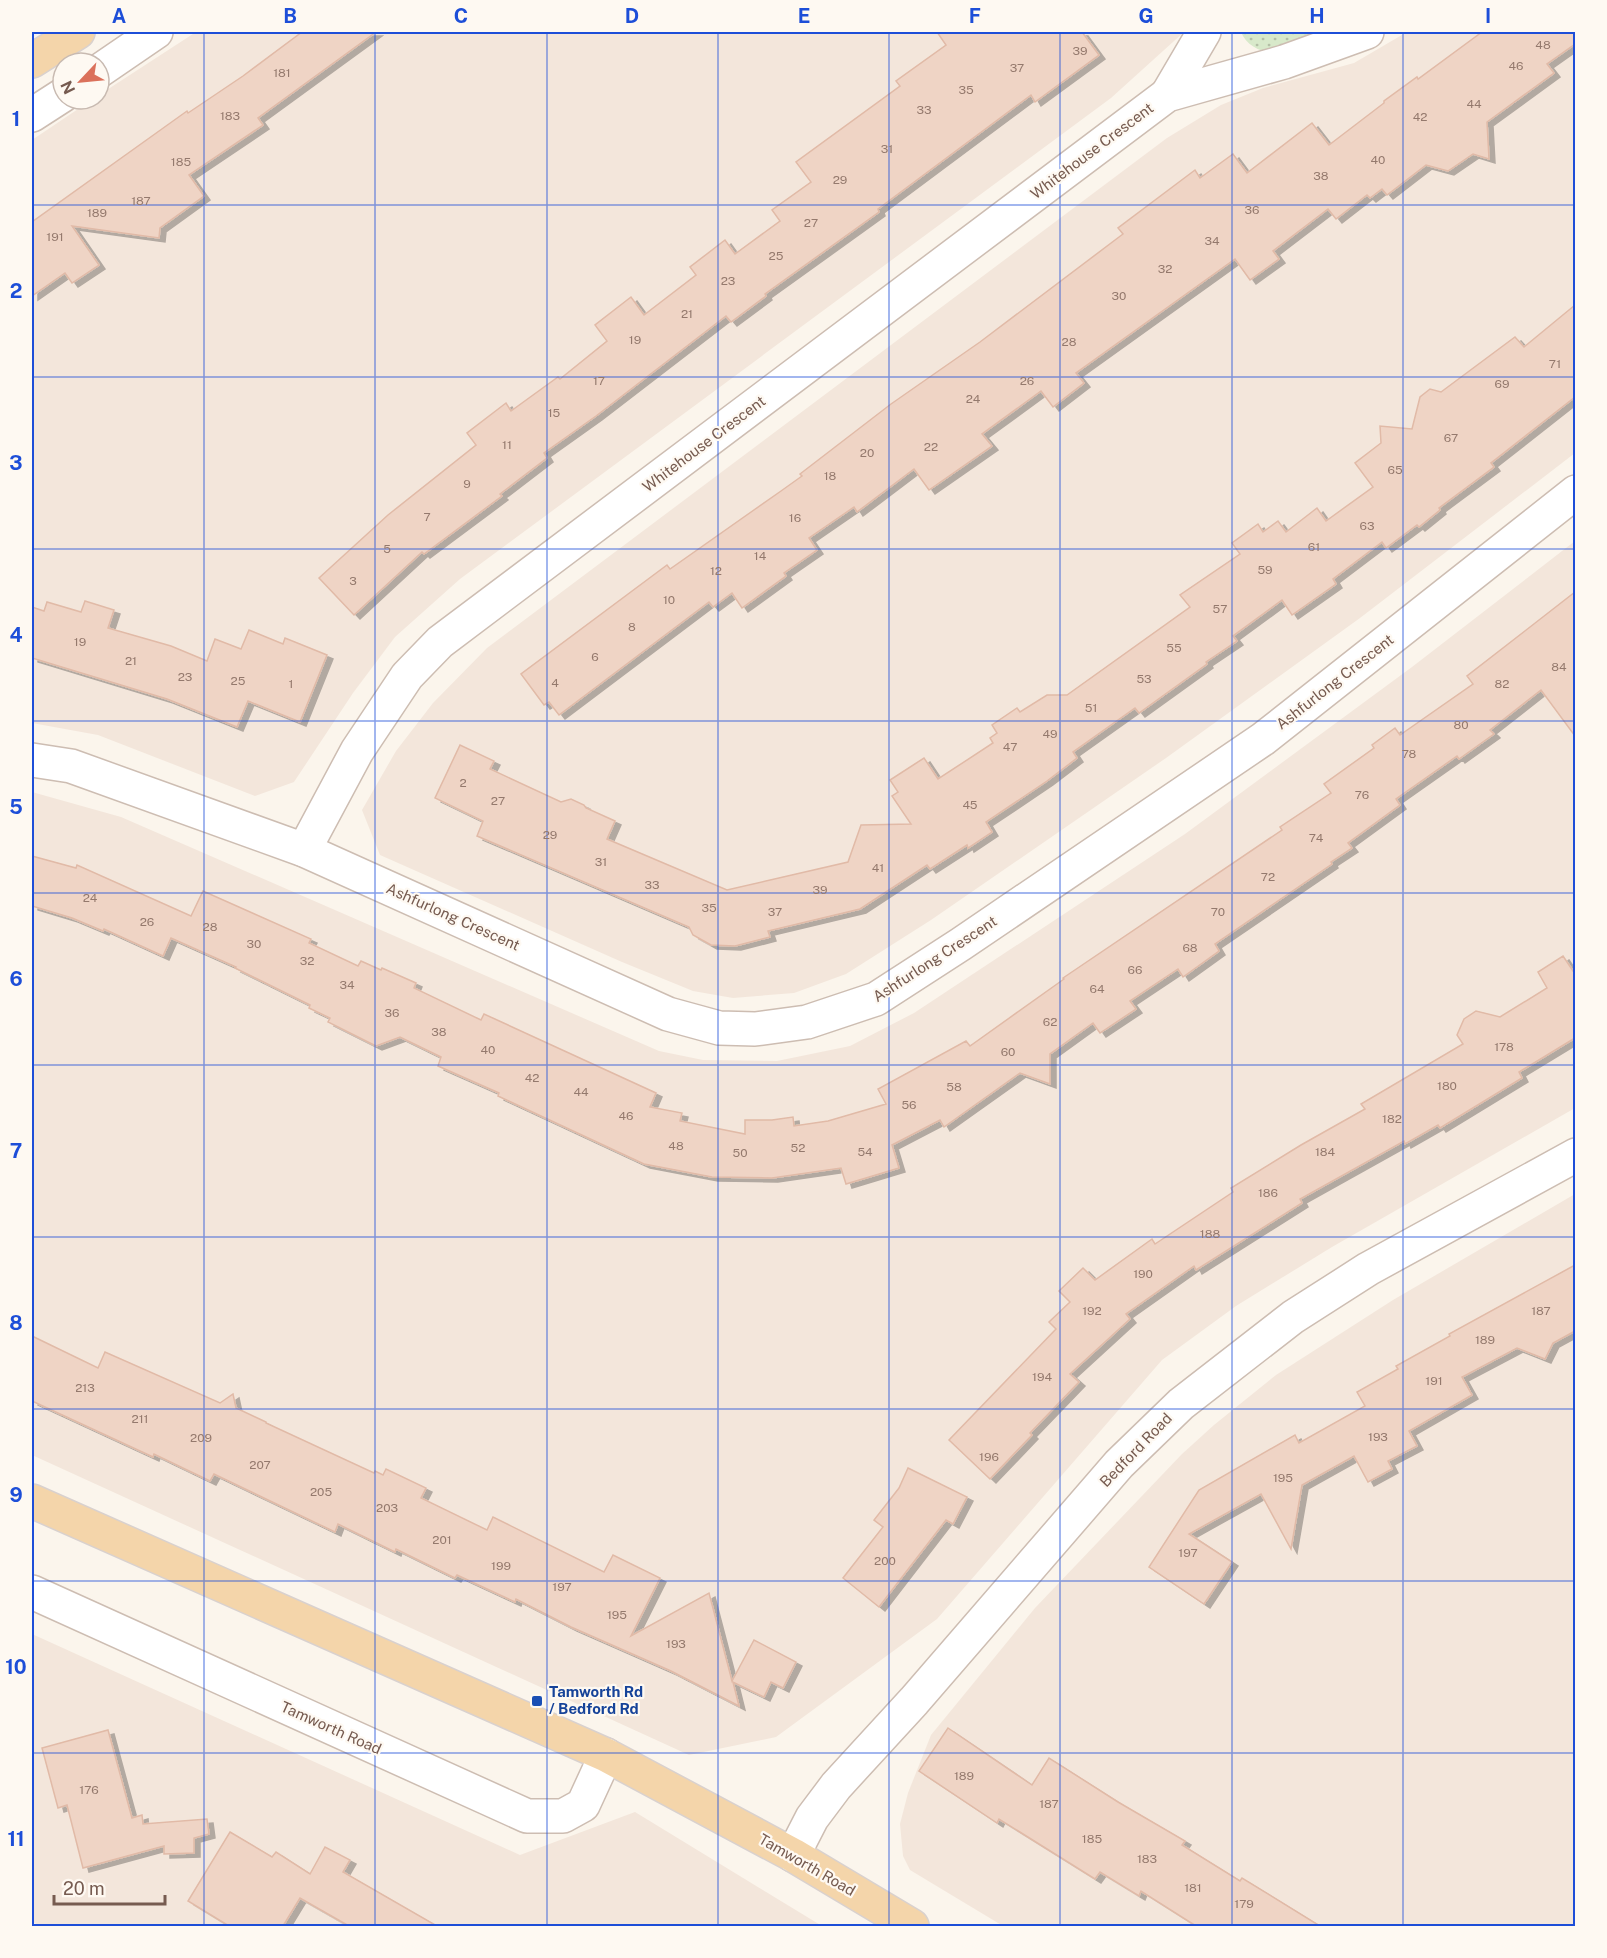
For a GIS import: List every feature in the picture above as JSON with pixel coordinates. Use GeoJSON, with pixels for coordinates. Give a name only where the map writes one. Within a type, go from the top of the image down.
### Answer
{"type":"FeatureCollection","features":[{"type":"Feature","properties":{"kind":"main road"},"geometry":{"type":"LineString","coordinates":[[32,61],[78,32]]}},
{"type":"Feature","properties":{"kind":"main road","name":"Tamworth Road"},"geometry":{"type":"LineString","coordinates":[[32,1501],[606,1755],[793,1855],[912,1926]]}},
{"type":"Feature","properties":{"kind":"street"},"geometry":{"type":"LineString","coordinates":[[111,63],[156,32]]}},
{"type":"Feature","properties":{"kind":"street","name":"Whitehouse Crescent"},"geometry":{"type":"LineString","coordinates":[[1167,95],[1204,32]]}},
{"type":"Feature","properties":{"kind":"street","name":"Whitehouse Crescent"},"geometry":{"type":"LineString","coordinates":[[304,850],[357,751],[407,676],[440,642],[1167,95],[1284,62],[1367,32]]}},
{"type":"Feature","properties":{"kind":"street"},"geometry":{"type":"LineString","coordinates":[[32,115],[51,102]]}},
{"type":"Feature","properties":{"kind":"street","name":"Ashfurlong Crescent"},"geometry":{"type":"LineString","coordinates":[[32,760],[71,766],[304,850],[668,1014],[719,1028],[755,1029],[807,1022],[876,999],[1263,739],[1575,492]]}},
{"type":"Feature","properties":{"kind":"street","name":"Bedford Road"},"geometry":{"type":"LineString","coordinates":[[793,1855],[812,1818],[836,1786],[914,1701],[1119,1464],[1181,1404],[1293,1317],[1349,1281],[1575,1155]]}},
{"type":"Feature","properties":{"kind":"street","name":"Tamworth Road"},"geometry":{"type":"LineString","coordinates":[[32,1592],[527,1816],[563,1816],[583,1805],[606,1755]]}},
{"type":"Feature","properties":{"kind":"shaded area"},"geometry":{"type":"Polygon","coordinates":[[[196,32],[1184,32],[1111,98],[460,579],[395,637],[353,693],[294,782],[255,796],[98,735],[32,723],[32,140],[75,111],[111,111],[111,87],[196,32]]]}},
{"type":"Feature","properties":{"kind":"shaded area"},"geometry":{"type":"Polygon","coordinates":[[[1407,32],[1575,32],[1575,453],[1360,618],[1166,758],[931,920],[846,974],[794,993],[733,998],[693,991],[380,855],[362,810],[396,751],[433,703],[487,648],[1167,138],[1221,105],[1263,88],[1354,63],[1407,32]]]}},
{"type":"Feature","properties":{"kind":"shaded area"},"geometry":{"type":"Polygon","coordinates":[[[1575,541],[1575,1108],[1332,1247],[1236,1306],[1162,1360],[937,1619],[776,1737],[689,1755],[32,1455],[32,792],[121,817],[659,1051],[703,1060],[777,1061],[850,1046],[914,1013],[1185,834],[1412,667],[1575,541]]]}},
{"type":"Feature","properties":{"kind":"shaded area"},"geometry":{"type":"Polygon","coordinates":[[[1575,1194],[1575,1926],[1003,1926],[910,1870],[903,1856],[900,1824],[908,1793],[931,1735],[1035,1608],[1182,1454],[1276,1375],[1393,1300],[1575,1194]]]}},
{"type":"Feature","properties":{"kind":"shaded area"},"geometry":{"type":"Polygon","coordinates":[[[32,1634],[520,1855],[635,1812],[822,1926],[41,1926],[32,1922],[32,1634]]]}},
{"type":"Feature","properties":{"kind":"green space"},"geometry":{"type":"Polygon","coordinates":[[[1241,32],[1343,32],[1275,53],[1264,52],[1255,47],[1246,41],[1241,32]]]}},
{"type":"Feature","properties":{"kind":"building"},"geometry":{"type":"Polygon","coordinates":[[[302,32],[376,32],[258,118],[263,125],[189,175],[204,196],[160,228],[159,238],[72,226],[99,265],[72,283],[65,273],[32,296],[32,222],[187,111],[188,113],[243,76],[302,32]]]}},
{"type":"Feature","properties":{"kind":"building"},"geometry":{"type":"Polygon","coordinates":[[[937,32],[1082,32],[1099,55],[1035,102],[1031,95],[878,209],[879,212],[765,294],[766,296],[731,322],[726,316],[544,453],[547,458],[500,494],[502,496],[424,554],[422,552],[354,615],[319,578],[388,515],[476,445],[467,433],[506,403],[511,411],[558,377],[560,379],[607,341],[595,325],[631,297],[644,315],[696,275],[690,267],[725,240],[735,254],[780,221],[772,210],[811,182],[796,162],[900,86],[896,81],[946,45],[937,32]]]}},
{"type":"Feature","properties":{"kind":"building"},"geometry":{"type":"Polygon","coordinates":[[[1482,32],[1575,32],[1575,44],[1547,64],[1554,73],[1487,122],[1489,159],[1473,154],[1448,171],[1426,165],[1387,195],[1382,189],[1370,198],[1367,195],[1336,219],[1328,209],[1273,251],[1279,259],[1250,280],[1235,259],[1076,373],[1084,383],[1053,407],[1041,391],[982,434],[992,446],[929,490],[914,469],[857,512],[854,507],[809,538],[817,550],[784,573],[786,576],[742,608],[732,593],[713,607],[709,602],[559,715],[549,702],[544,705],[521,674],[667,565],[670,569],[802,476],[800,474],[891,404],[980,342],[1123,234],[1118,228],[1195,170],[1200,178],[1233,154],[1247,173],[1312,123],[1329,145],[1384,101],[1482,32]]]}},
{"type":"Feature","properties":{"kind":"building"},"geometry":{"type":"Polygon","coordinates":[[[1575,305],[1575,397],[1491,463],[1494,467],[1439,508],[1440,510],[1419,527],[1417,525],[1386,548],[1382,542],[1333,579],[1336,584],[1292,615],[1282,600],[1233,636],[1237,641],[1206,662],[1207,664],[1139,713],[1135,708],[1073,752],[1077,758],[986,822],[992,832],[930,869],[927,865],[860,909],[768,931],[770,937],[735,946],[711,945],[693,935],[689,927],[477,836],[483,821],[435,798],[460,745],[494,761],[490,769],[561,802],[571,799],[615,821],[607,839],[727,890],[848,862],[861,825],[911,824],[892,796],[898,792],[890,780],[924,758],[938,779],[993,743],[990,738],[997,733],[992,725],[1017,708],[1020,712],[1047,695],[1067,695],[1190,607],[1180,595],[1240,554],[1232,543],[1258,524],[1263,532],[1278,521],[1286,532],[1317,508],[1326,521],[1373,487],[1355,463],[1381,443],[1380,426],[1412,429],[1420,397],[1430,389],[1441,392],[1515,337],[1524,347],[1575,305]]]}},
{"type":"Feature","properties":{"kind":"building"},"geometry":{"type":"Polygon","coordinates":[[[1575,592],[1575,736],[1541,690],[1490,730],[1494,734],[1459,759],[1457,756],[1396,799],[1400,805],[1348,843],[1352,848],[1331,862],[1332,864],[1215,944],[1219,951],[1183,977],[1178,969],[1130,1001],[1136,1009],[1100,1033],[1093,1023],[1050,1054],[1050,1084],[1020,1073],[944,1127],[940,1120],[892,1145],[899,1168],[846,1184],[841,1168],[772,1178],[712,1177],[644,1164],[498,1096],[499,1093],[438,1066],[441,1057],[400,1037],[376,1046],[328,1022],[330,1018],[309,1008],[310,1005],[236,967],[171,938],[163,956],[104,929],[103,931],[72,918],[32,906],[32,856],[76,868],[77,865],[191,916],[203,891],[311,939],[309,943],[358,966],[361,961],[381,970],[382,968],[416,983],[414,988],[481,1020],[484,1014],[656,1093],[650,1107],[682,1113],[680,1121],[745,1134],[745,1120],[793,1117],[794,1126],[828,1121],[886,1104],[878,1089],[966,1041],[970,1046],[1063,978],[1282,830],[1280,827],[1331,793],[1324,784],[1374,748],[1372,745],[1395,728],[1400,735],[1473,684],[1467,676],[1575,592]]]}},
{"type":"Feature","properties":{"kind":"building"},"geometry":{"type":"Polygon","coordinates":[[[85,601],[114,610],[108,628],[171,646],[207,661],[215,639],[241,649],[249,630],[283,644],[285,638],[327,655],[300,722],[248,701],[237,727],[167,699],[32,658],[32,607],[44,611],[47,602],[81,612],[85,601]]]}},
{"type":"Feature","properties":{"kind":"building"},"geometry":{"type":"Polygon","coordinates":[[[1563,956],[1573,971],[1575,970],[1575,1038],[1519,1072],[1522,1078],[1440,1128],[1438,1125],[1405,1144],[1404,1141],[1300,1199],[1302,1203],[1196,1270],[1194,1266],[1126,1314],[1130,1319],[1070,1374],[1079,1382],[990,1479],[949,1440],[1056,1329],[1049,1322],[1070,1302],[1059,1291],[1083,1268],[1095,1280],[1152,1239],[1155,1244],[1233,1192],[1231,1188],[1365,1109],[1361,1104],[1463,1044],[1457,1035],[1464,1019],[1476,1011],[1500,1017],[1547,988],[1538,972],[1563,956]]]}},
{"type":"Feature","properties":{"kind":"building"},"geometry":{"type":"Polygon","coordinates":[[[1575,1265],[1575,1331],[1553,1343],[1545,1359],[1517,1348],[1462,1377],[1472,1395],[1409,1431],[1417,1446],[1388,1461],[1392,1469],[1368,1482],[1354,1456],[1302,1485],[1291,1549],[1261,1494],[1189,1534],[1232,1562],[1204,1604],[1149,1567],[1199,1490],[1295,1435],[1299,1443],[1365,1406],[1357,1392],[1398,1369],[1396,1366],[1450,1336],[1449,1334],[1575,1265]]]}},
{"type":"Feature","properties":{"kind":"building"},"geometry":{"type":"Polygon","coordinates":[[[32,1336],[98,1368],[105,1352],[220,1403],[233,1394],[236,1408],[374,1473],[375,1471],[383,1475],[386,1469],[426,1488],[421,1498],[487,1530],[493,1517],[604,1572],[613,1555],[660,1578],[631,1636],[709,1593],[732,1681],[754,1640],[796,1662],[783,1688],[771,1682],[764,1697],[733,1682],[739,1706],[671,1671],[571,1627],[516,1599],[515,1602],[457,1575],[455,1578],[338,1524],[335,1532],[214,1474],[210,1481],[154,1454],[153,1457],[32,1401],[32,1336]]]}},
{"type":"Feature","properties":{"kind":"building"},"geometry":{"type":"Polygon","coordinates":[[[908,1468],[967,1497],[953,1524],[946,1520],[879,1607],[843,1578],[883,1527],[874,1520],[899,1488],[908,1468]]]}},
{"type":"Feature","properties":{"kind":"building"},"geometry":{"type":"Polygon","coordinates":[[[948,1728],[1032,1785],[1049,1758],[1185,1841],[1182,1845],[1240,1881],[1242,1878],[1320,1926],[1196,1926],[1141,1891],[1139,1896],[1100,1872],[1095,1879],[999,1819],[997,1823],[919,1771],[948,1728]]]}},
{"type":"Feature","properties":{"kind":"building"},"geometry":{"type":"Polygon","coordinates":[[[108,1730],[132,1818],[142,1815],[143,1824],[207,1819],[209,1834],[194,1838],[194,1853],[164,1854],[164,1846],[83,1868],[67,1805],[58,1808],[42,1748],[108,1730]]]}},
{"type":"Feature","properties":{"kind":"building"},"geometry":{"type":"Polygon","coordinates":[[[230,1832],[272,1857],[276,1852],[310,1874],[325,1847],[350,1860],[343,1872],[437,1926],[349,1926],[300,1898],[283,1926],[229,1926],[188,1901],[230,1832]]]}},
{"type":"Feature","properties":{"kind":"place","name":"Tamworth Rd / Bedford Rd"},"geometry":{"type":"Point","coordinates":[537,1701]}}]}
